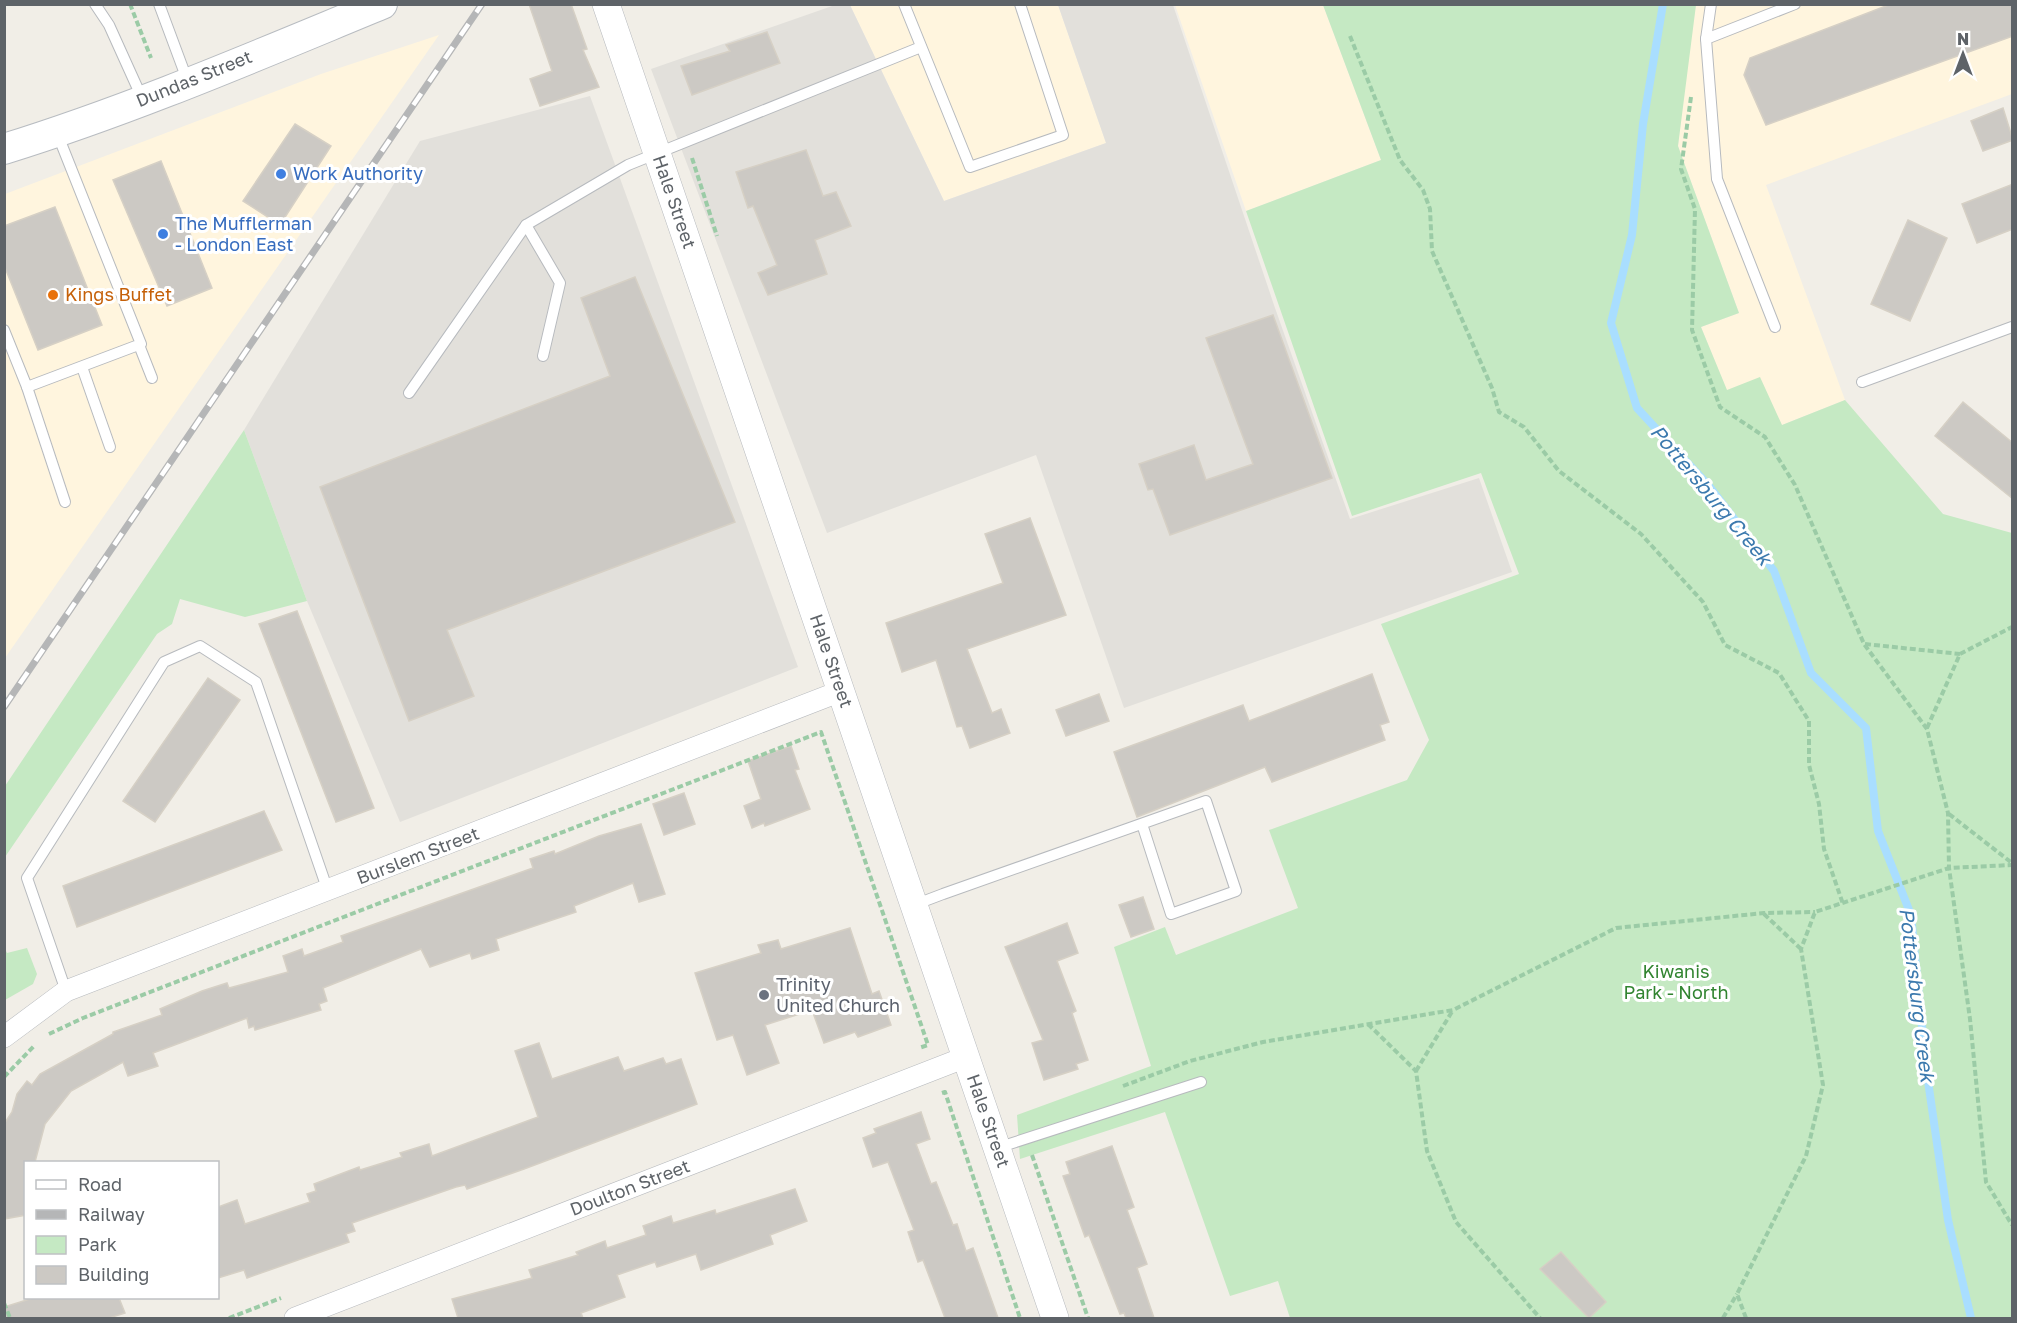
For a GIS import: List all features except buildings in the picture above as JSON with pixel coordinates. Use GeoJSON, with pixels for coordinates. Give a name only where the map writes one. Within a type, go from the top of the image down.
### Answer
{"type":"FeatureCollection","features":[{"type":"Feature","properties":{"kind":"main road","name":"Dundas Street"},"geometry":{"type":"LineString","coordinates":[[4,149],[56,133],[143,100],[341,17],[382,4]]}},
{"type":"Feature","properties":{"kind":"street","name":"Hale Street"},"geometry":{"type":"LineString","coordinates":[[606,4],[1055,1318]]}},
{"type":"Feature","properties":{"kind":"street","name":"Burslem Street"},"geometry":{"type":"LineString","coordinates":[[4,1037],[66,992],[841,691]]}},
{"type":"Feature","properties":{"kind":"street","name":"Doulton Street"},"geometry":{"type":"LineString","coordinates":[[294,1318],[966,1057]]}},
{"type":"Feature","properties":{"kind":"lane"},"geometry":{"type":"LineString","coordinates":[[95,4],[109,25],[143,100]]}},
{"type":"Feature","properties":{"kind":"lane"},"geometry":{"type":"LineString","coordinates":[[159,4],[188,82]]}},
{"type":"Feature","properties":{"kind":"lane"},"geometry":{"type":"LineString","coordinates":[[904,4],[970,167],[1063,135],[1020,4]]}},
{"type":"Feature","properties":{"kind":"lane"},"geometry":{"type":"LineString","coordinates":[[1711,4],[1706,39],[1718,179],[1775,327]]}},
{"type":"Feature","properties":{"kind":"lane"},"geometry":{"type":"LineString","coordinates":[[1706,39],[1795,4]]}},
{"type":"Feature","properties":{"kind":"lane"},"geometry":{"type":"LineString","coordinates":[[409,393],[526,225],[628,165],[921,46]]}},
{"type":"Feature","properties":{"kind":"lane"},"geometry":{"type":"LineString","coordinates":[[56,133],[137,333],[141,344],[139,345],[152,378]]}},
{"type":"Feature","properties":{"kind":"lane"},"geometry":{"type":"LineString","coordinates":[[526,225],[560,283],[543,356]]}},
{"type":"Feature","properties":{"kind":"lane"},"geometry":{"type":"LineString","coordinates":[[1862,382],[2013,327]]}},
{"type":"Feature","properties":{"kind":"lane"},"geometry":{"type":"LineString","coordinates":[[4,330],[27,387],[65,502]]}},
{"type":"Feature","properties":{"kind":"lane"},"geometry":{"type":"LineString","coordinates":[[27,387],[139,345]]}},
{"type":"Feature","properties":{"kind":"lane"},"geometry":{"type":"LineString","coordinates":[[82,366],[110,447]]}},
{"type":"Feature","properties":{"kind":"lane"},"geometry":{"type":"LineString","coordinates":[[66,992],[27,878],[164,662],[200,646],[256,682],[328,891]]}},
{"type":"Feature","properties":{"kind":"lane"},"geometry":{"type":"LineString","coordinates":[[914,905],[1206,801],[1236,891],[1171,914],[1142,824]]}},
{"type":"Feature","properties":{"kind":"lane"},"geometry":{"type":"LineString","coordinates":[[997,1148],[1201,1082]]}},
{"type":"Feature","properties":{"kind":"path"},"geometry":{"type":"LineString","coordinates":[[130,4],[151,58]]}},
{"type":"Feature","properties":{"kind":"path"},"geometry":{"type":"LineString","coordinates":[[1350,36],[1400,160],[1423,190],[1430,209],[1432,251],[1492,388],[1499,412],[1524,427],[1559,471],[1641,534],[1703,602],[1725,645],[1779,673],[1809,721],[1809,765],[1819,804],[1824,849],[1844,904]]}},
{"type":"Feature","properties":{"kind":"path"},"geometry":{"type":"LineString","coordinates":[[1692,87],[1681,169],[1695,209],[1692,330],[1720,407],[1765,437],[1795,485],[1864,644],[1927,729],[1948,813],[1949,868],[1970,1019],[1986,1182],[2013,1225]]}},
{"type":"Feature","properties":{"kind":"path"},"geometry":{"type":"LineString","coordinates":[[686,141],[717,236]]}},
{"type":"Feature","properties":{"kind":"path"},"geometry":{"type":"LineString","coordinates":[[1864,644],[1960,654],[2013,627]]}},
{"type":"Feature","properties":{"kind":"path"},"geometry":{"type":"LineString","coordinates":[[1927,729],[1960,654]]}},
{"type":"Feature","properties":{"kind":"path"},"geometry":{"type":"LineString","coordinates":[[4,1077],[42,1038],[83,1018],[821,732],[927,1045],[917,1049]]}},
{"type":"Feature","properties":{"kind":"path"},"geometry":{"type":"LineString","coordinates":[[1948,813],[2013,864]]}},
{"type":"Feature","properties":{"kind":"path"},"geometry":{"type":"LineString","coordinates":[[1540,1318],[1456,1222],[1427,1151],[1416,1071],[1367,1023],[1453,1010],[1616,928],[1764,913],[1815,912],[1858,900],[1949,868],[2013,864]]}},
{"type":"Feature","properties":{"kind":"path"},"geometry":{"type":"LineString","coordinates":[[1723,1318],[1806,1156],[1823,1085],[1801,949],[1815,912]]}},
{"type":"Feature","properties":{"kind":"path"},"geometry":{"type":"LineString","coordinates":[[1764,913],[1801,949]]}},
{"type":"Feature","properties":{"kind":"path"},"geometry":{"type":"LineString","coordinates":[[1416,1071],[1453,1010]]}},
{"type":"Feature","properties":{"kind":"path"},"geometry":{"type":"LineString","coordinates":[[934,1096],[945,1092],[1020,1318]]}},
{"type":"Feature","properties":{"kind":"path"},"geometry":{"type":"LineString","coordinates":[[1026,1139],[1088,1318]]}},
{"type":"Feature","properties":{"kind":"path"},"geometry":{"type":"LineString","coordinates":[[1737,1294],[1746,1318]]}},
{"type":"Feature","properties":{"kind":"path"},"geometry":{"type":"LineString","coordinates":[[229,1318],[285,1297]]}},
{"type":"Feature","properties":{"kind":"path"},"geometry":{"type":"LineString","coordinates":[[4,1303],[10,1318]]}},
{"type":"Feature","properties":{"kind":"shaded area"},"geometry":{"type":"Polygon","coordinates":[[[835,5],[850,5],[944,201],[1106,143],[1058,5],[1173,5],[1275,308],[1350,519],[1479,478],[1512,572],[1124,708],[1036,455],[827,533],[651,69],[835,5]]]}},
{"type":"Feature","properties":{"kind":"shaded area"},"geometry":{"type":"Polygon","coordinates":[[[850,5],[1058,5],[1106,143],[944,201],[850,5]]]}},
{"type":"Feature","properties":{"kind":"shaded area"},"geometry":{"type":"Polygon","coordinates":[[[1175,5],[1323,5],[1381,160],[1246,211],[1175,5]]]}},
{"type":"Feature","properties":{"kind":"shaded area"},"geometry":{"type":"Polygon","coordinates":[[[1693,5],[2012,5],[2012,94],[1766,185],[1845,400],[1782,425],[1727,391],[1701,327],[1739,313],[1678,146],[1693,5]]]}},
{"type":"Feature","properties":{"kind":"shaded area"},"geometry":{"type":"Polygon","coordinates":[[[439,35],[5,658],[5,194],[321,74],[439,35]]]}},
{"type":"Feature","properties":{"kind":"shaded area"},"geometry":{"type":"Polygon","coordinates":[[[590,96],[798,667],[400,822],[307,601],[244,430],[420,141],[590,96]]]}},
{"type":"Feature","properties":{"kind":"green space","name":"Kiwanis Park - North"},"geometry":{"type":"Polygon","coordinates":[[[1323,5],[1696,5],[1678,146],[1739,313],[1701,327],[1727,390],[1760,377],[1782,425],[1845,400],[1943,514],[2012,533],[2012,1318],[1290,1318],[1278,1281],[1230,1296],[1165,1112],[1020,1159],[1017,1115],[1151,1066],[1114,947],[1165,927],[1176,955],[1298,908],[1269,830],[1407,780],[1429,740],[1381,624],[1519,574],[1481,473],[1352,516],[1246,211],[1381,160],[1323,5]]]}},
{"type":"Feature","properties":{"kind":"green space"},"geometry":{"type":"Polygon","coordinates":[[[244,430],[307,601],[245,617],[180,599],[172,624],[157,634],[5,857],[5,786],[244,430]]]}},
{"type":"Feature","properties":{"kind":"green space"},"geometry":{"type":"Polygon","coordinates":[[[27,948],[37,974],[33,984],[5,1000],[5,949],[7,953],[27,948]]]}},
{"type":"Feature","properties":{"kind":"waterway","name":"Pottersburg Creek"},"geometry":{"type":"LineString","coordinates":[[1663,4],[1643,124],[1632,235],[1611,323],[1637,408],[1709,486],[1774,571],[1811,673],[1866,728],[1878,831],[1911,915],[1926,1067],[1948,1220],[1971,1318]]}},
{"type":"Feature","properties":{"kind":"railway"},"geometry":{"type":"LineString","coordinates":[[4,707],[482,4]]}},
{"type":"Feature","properties":{"kind":"place","name":"Work Authority"},"geometry":{"type":"Point","coordinates":[281,174]}},
{"type":"Feature","properties":{"kind":"place","name":"The Mufflerman - London East"},"geometry":{"type":"Point","coordinates":[163,234]}},
{"type":"Feature","properties":{"kind":"place","name":"Kings Buffet"},"geometry":{"type":"Point","coordinates":[53,295]}},
{"type":"Feature","properties":{"kind":"place","name":"Trinity United Church"},"geometry":{"type":"Point","coordinates":[764,995]}}]}
